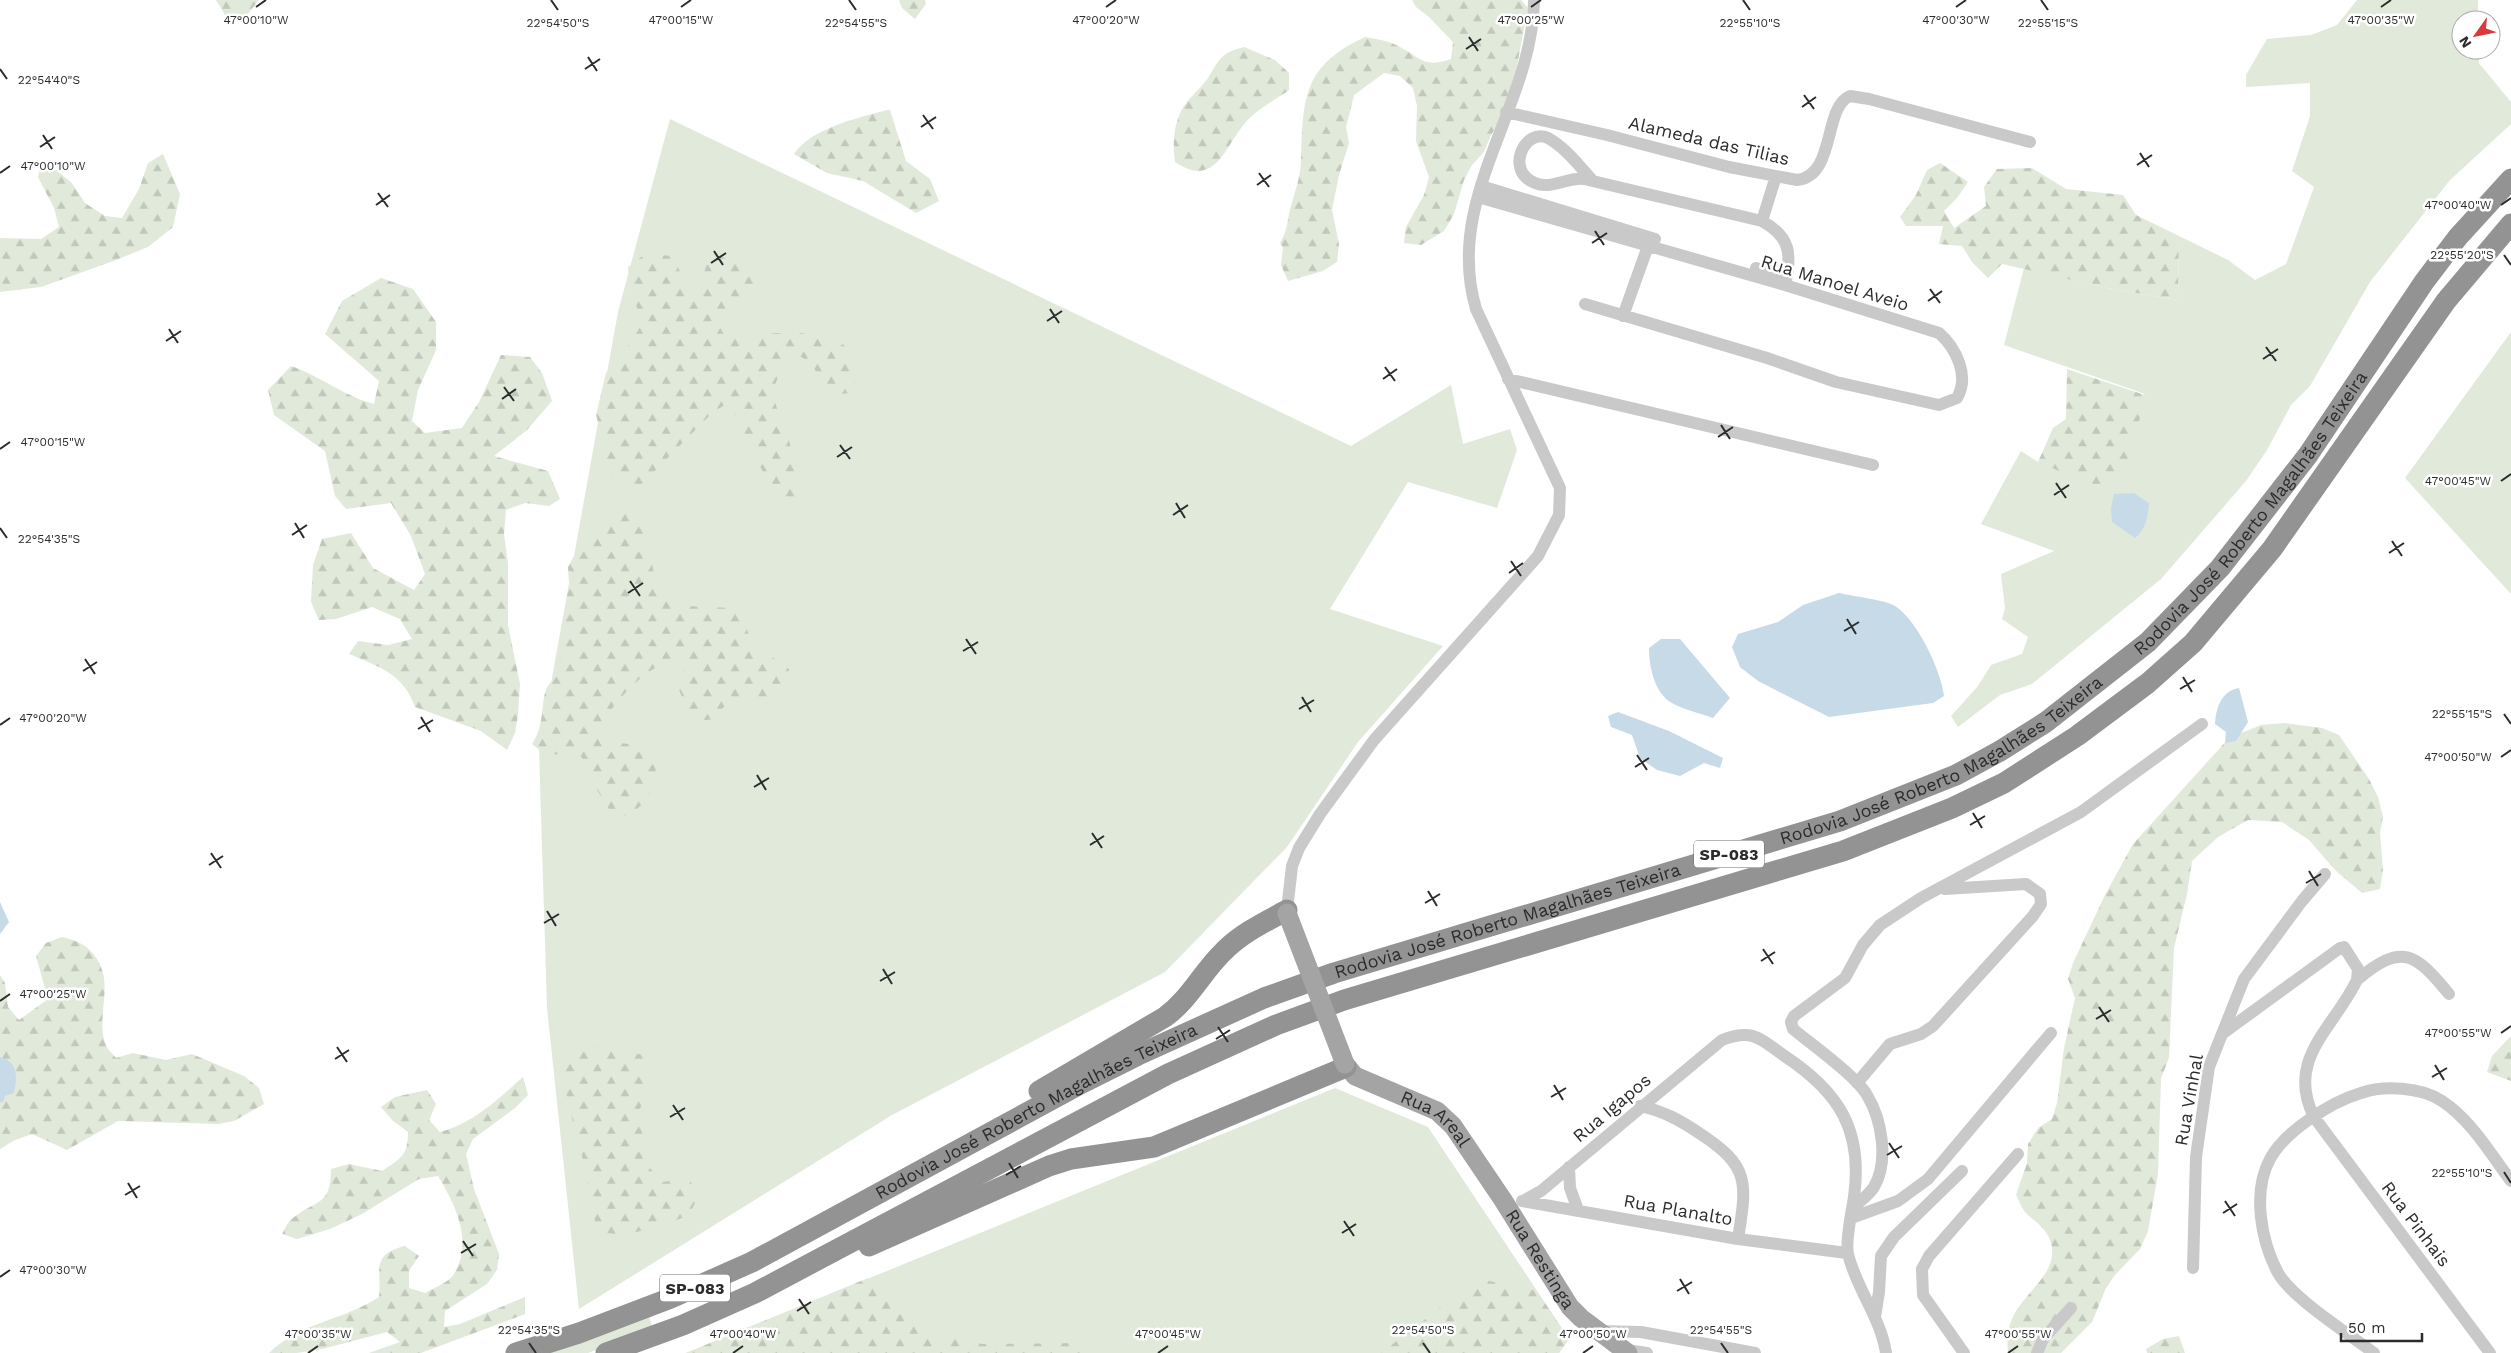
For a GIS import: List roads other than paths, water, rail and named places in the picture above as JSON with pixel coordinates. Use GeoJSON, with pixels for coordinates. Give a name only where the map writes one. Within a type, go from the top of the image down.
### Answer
{"type":"FeatureCollection","features":[{"type":"Feature","properties":{"kind":"highway","name":"Rodovia José Roberto Magalhães Teixeira"},"geometry":{"type":"LineString","coordinates":[[516,1353],[638,1310],[752,1262],[1082,1083],[1196,1027],[1264,998],[1334,973],[1840,821],[1956,775],[2000,751],[2046,722],[2148,642],[2220,568],[2308,455],[2424,282],[2458,237],[2511,179]]}},
{"type":"Feature","properties":{"kind":"highway","name":"Rodovia José Roberto Magalhães Teixeira"},"geometry":{"type":"LineString","coordinates":[[606,1353],[755,1294],[1120,1098],[1214,1051],[1276,1025],[1344,1000],[1842,851],[1952,808],[2004,783],[2093,724],[2148,683],[2193,643],[2272,549],[2446,301],[2511,224]]}},
{"type":"Feature","properties":{"kind":"highway"},"geometry":{"type":"LineString","coordinates":[[871,1197],[1035,1094],[1165,1017],[1192,992],[1224,951],[1244,935],[1287,912]]}},
{"type":"Feature","properties":{"kind":"highway"},"geometry":{"type":"LineString","coordinates":[[755,1294],[812,1272],[1048,1166],[1070,1158],[1154,1147],[1346,1066]]}},
{"type":"Feature","properties":{"kind":"main road"},"geometry":{"type":"LineString","coordinates":[[1287,912],[1346,1066]]}},
{"type":"Feature","properties":{"kind":"main road","name":"Rua Areal"},"geometry":{"type":"LineString","coordinates":[[1346,1066],[1364,1081],[1437,1111],[1453,1126],[1503,1200]]}},
{"type":"Feature","properties":{"kind":"main road","name":"Rua Restinga"},"geometry":{"type":"LineString","coordinates":[[1503,1200],[1570,1307],[1624,1351]]}},
{"type":"Feature","properties":{"kind":"street"},"geometry":{"type":"LineString","coordinates":[[1287,912],[1292,866],[1299,848],[1346,774],[1399,711],[1538,556],[1559,515],[1560,488],[1476,309],[1470,289],[1469,231],[1487,161],[1506,112],[1534,26],[1534,0]]}},
{"type":"Feature","properties":{"kind":"street","name":"Alameda das Tilias"},"geometry":{"type":"LineString","coordinates":[[1506,112],[1607,135],[1729,167],[1801,180],[1811,174],[1825,151],[1841,105],[1850,96],[1869,99],[2030,142]]}},
{"type":"Feature","properties":{"kind":"street"},"geometry":{"type":"LineString","coordinates":[[1479,192],[1735,263],[1786,280],[1790,251],[1783,238],[1762,220],[1593,181],[1571,179],[1541,185],[1532,183],[1521,173],[1518,166],[1520,153],[1528,141],[1540,136],[1546,137],[1567,153],[1593,181]]}},
{"type":"Feature","properties":{"kind":"street"},"geometry":{"type":"LineString","coordinates":[[1762,220],[1776,176]]}},
{"type":"Feature","properties":{"kind":"street","name":"Rua Manoel Aveio"},"geometry":{"type":"LineString","coordinates":[[1479,192],[1648,246],[1786,280],[1939,332],[1950,343],[1961,369],[1963,388],[1957,398],[1939,405],[1836,382],[1767,358],[1584,304]]}},
{"type":"Feature","properties":{"kind":"street"},"geometry":{"type":"LineString","coordinates":[[1623,316],[1648,246]]}},
{"type":"Feature","properties":{"kind":"street"},"geometry":{"type":"LineString","coordinates":[[1508,379],[1873,465]]}},
{"type":"Feature","properties":{"kind":"street"},"geometry":{"type":"LineString","coordinates":[[1886,1353],[1875,1317],[1848,1252],[1851,1213],[1874,1188],[1880,1168],[1883,1144],[1867,1095],[1857,1083],[1793,1029],[1791,1022],[1794,1016],[1845,978],[1863,945],[1880,925],[1921,898],[2081,812],[2202,724]]}},
{"type":"Feature","properties":{"kind":"street"},"geometry":{"type":"LineString","coordinates":[[2222,1034],[2244,979],[2302,900],[2325,874]]}},
{"type":"Feature","properties":{"kind":"street"},"geometry":{"type":"LineString","coordinates":[[1857,1083],[1890,1044],[1921,1034],[1933,1026],[2033,916],[2041,904],[2040,894],[2026,884],[1940,889]]}},
{"type":"Feature","properties":{"kind":"street","name":"Rua Vinhal"},"geometry":{"type":"LineString","coordinates":[[2193,1268],[2196,1157],[2209,1067],[2222,1034],[2340,948],[2344,947],[2348,950],[2358,969],[2357,980]]}},
{"type":"Feature","properties":{"kind":"street"},"geometry":{"type":"LineString","coordinates":[[2357,980],[2385,959],[2403,957],[2417,959],[2449,994]]}},
{"type":"Feature","properties":{"kind":"street","name":"Rua Pinhais"},"geometry":{"type":"LineString","coordinates":[[2357,980],[2309,1056],[2305,1091],[2308,1105],[2314,1117],[2490,1353]]}},
{"type":"Feature","properties":{"kind":"street"},"geometry":{"type":"LineString","coordinates":[[1851,1213],[1898,1201],[1928,1179],[2051,1033]]}},
{"type":"Feature","properties":{"kind":"street","name":"Rua Igapos"},"geometry":{"type":"LineString","coordinates":[[1523,1201],[1541,1191],[1640,1106],[1722,1040],[1738,1034],[1751,1034],[1797,1064],[1824,1085],[1848,1125],[1855,1152],[1856,1185],[1851,1213]]}},
{"type":"Feature","properties":{"kind":"street"},"geometry":{"type":"LineString","coordinates":[[2374,1353],[2300,1297],[2279,1275],[2268,1250],[2261,1204],[2263,1180],[2270,1159],[2284,1141],[2314,1117],[2336,1103],[2362,1092],[2391,1089],[2417,1092],[2441,1100],[2467,1121],[2511,1181]]}},
{"type":"Feature","properties":{"kind":"street"},"geometry":{"type":"LineString","coordinates":[[1640,1106],[1674,1116],[1724,1149],[1734,1160],[1741,1176],[1744,1201],[1738,1239]]}},
{"type":"Feature","properties":{"kind":"street"},"geometry":{"type":"LineString","coordinates":[[1964,1353],[1923,1295],[1922,1269],[1929,1256],[2018,1154]]}},
{"type":"Feature","properties":{"kind":"street"},"geometry":{"type":"LineString","coordinates":[[1569,1167],[1570,1188],[1578,1210]]}},
{"type":"Feature","properties":{"kind":"street"},"geometry":{"type":"LineString","coordinates":[[1875,1317],[1880,1292],[1881,1256],[1894,1237],[1962,1171]]}},
{"type":"Feature","properties":{"kind":"street","name":"Rua Planalto"},"geometry":{"type":"LineString","coordinates":[[1503,1200],[1523,1201],[1578,1210],[1738,1239],[1848,1252]]}},
{"type":"Feature","properties":{"kind":"street"},"geometry":{"type":"LineString","coordinates":[[2037,1353],[2043,1340],[2071,1308]]}},
{"type":"Feature","properties":{"kind":"street"},"geometry":{"type":"LineString","coordinates":[[1598,1331],[1640,1332],[1720,1350],[1755,1353]]}},
{"type":"Feature","properties":{"kind":"street"},"geometry":{"type":"LineString","coordinates":[[1624,1351],[1647,1353]]}},
{"type":"Feature","properties":{"kind":"water"},"geometry":{"type":"Polygon","coordinates":[[[2134,493],[2149,503],[2146,522],[2142,531],[2135,538],[2112,522],[2111,508],[2114,494],[2134,493]]]}},
{"type":"Feature","properties":{"kind":"water"},"geometry":{"type":"Polygon","coordinates":[[[1839,593],[1891,604],[1903,613],[1912,622],[1927,646],[1938,673],[1944,696],[1933,703],[1829,717],[1758,681],[1740,667],[1732,647],[1738,634],[1778,622],[1803,605],[1839,593]]]}},
{"type":"Feature","properties":{"kind":"water"},"geometry":{"type":"Polygon","coordinates":[[[1661,639],[1680,639],[1730,698],[1713,718],[1672,703],[1661,693],[1652,671],[1649,648],[1661,639]]]}},
{"type":"Feature","properties":{"kind":"water"},"geometry":{"type":"Polygon","coordinates":[[[2239,688],[2248,722],[2236,741],[2225,743],[2226,732],[2215,724],[2218,706],[2224,696],[2239,688]]]}},
{"type":"Feature","properties":{"kind":"water"},"geometry":{"type":"Polygon","coordinates":[[[1618,712],[1669,731],[1723,758],[1720,768],[1704,763],[1680,776],[1657,770],[1640,758],[1632,735],[1611,727],[1608,716],[1618,712]]]}},
{"type":"Feature","properties":{"kind":"water"},"geometry":{"type":"Polygon","coordinates":[[[0,902],[9,922],[0,934],[0,902]]]}},
{"type":"Feature","properties":{"kind":"water"},"geometry":{"type":"Polygon","coordinates":[[[0,1057],[11,1063],[16,1076],[14,1093],[5,1096],[3,1102],[0,1102],[0,1057]]]}}]}
